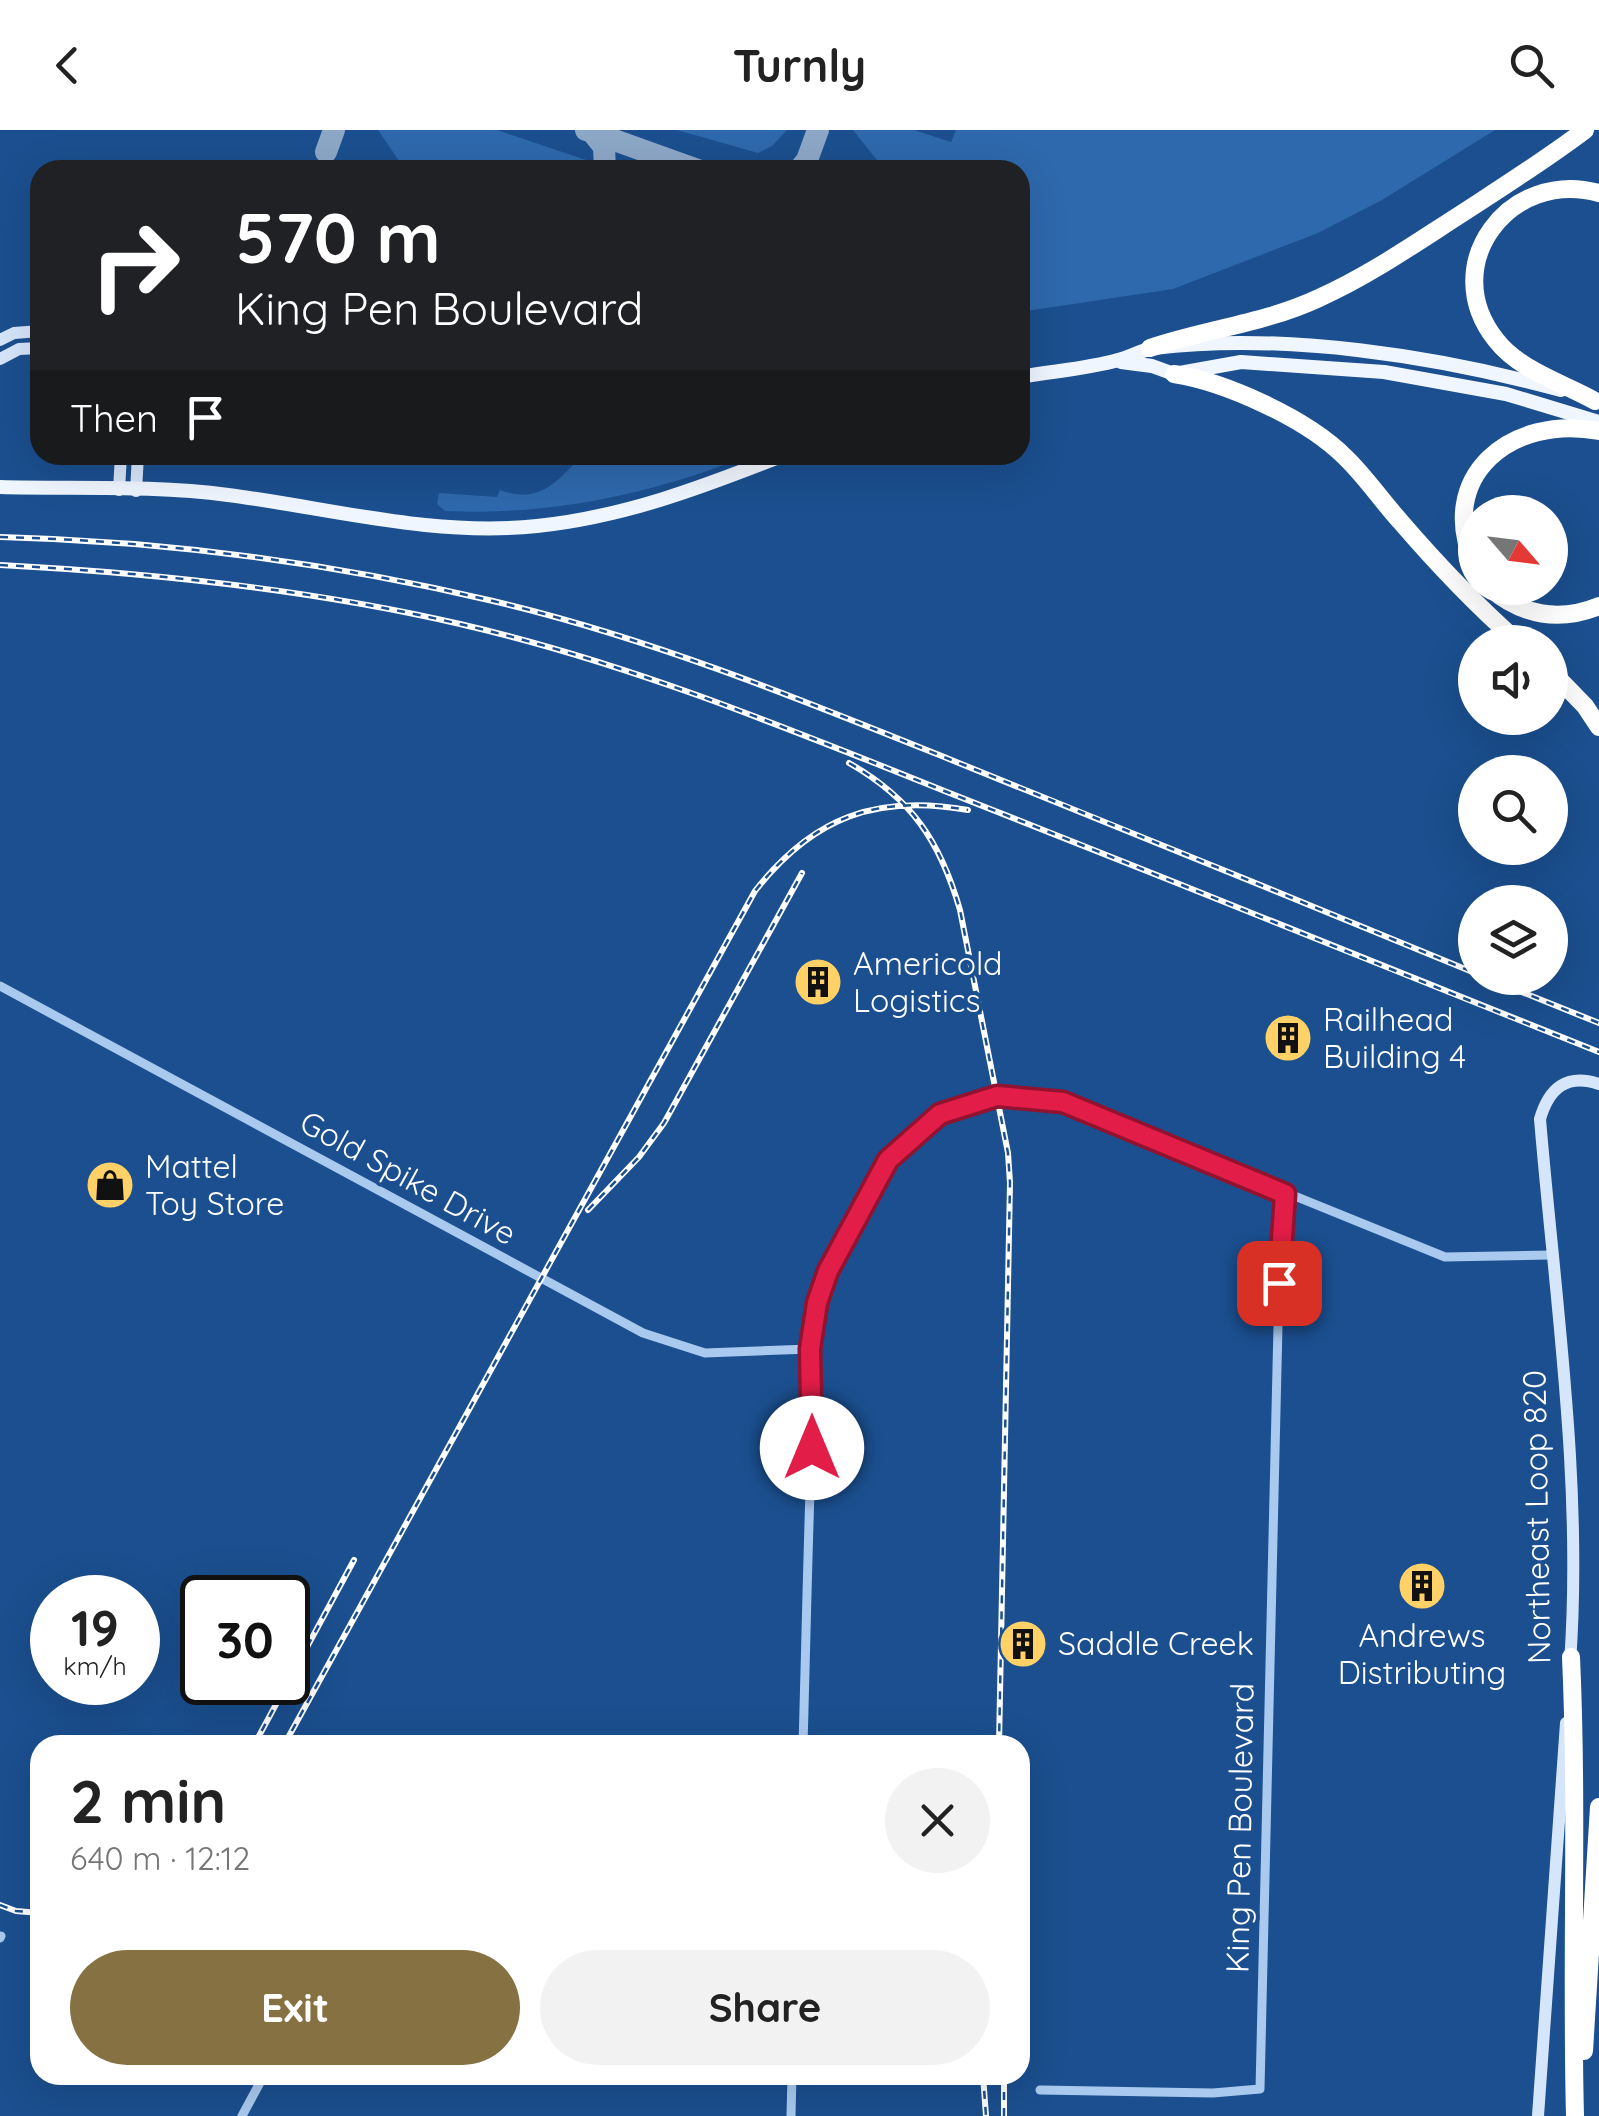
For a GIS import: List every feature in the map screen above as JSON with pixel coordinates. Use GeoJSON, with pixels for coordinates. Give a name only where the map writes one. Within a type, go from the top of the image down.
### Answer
{"type":"FeatureCollection","features":[{"type":"Feature","properties":{"kind":"highway"},"geometry":{"type":"LineString","coordinates":[[1150,348],[1319,298],[1395,257],[1546,160],[1585,130]]}},
{"type":"Feature","properties":{"kind":"highway"},"geometry":{"type":"LineString","coordinates":[[1597,402],[1530,367],[1502,347],[1479,308],[1475,273],[1486,237],[1498,218],[1514,205],[1545,191],[1581,188],[1599,193]]}},
{"type":"Feature","properties":{"kind":"highway"},"geometry":{"type":"LineString","coordinates":[[1174,374],[1191,376],[1254,400],[1311,430],[1332,446],[1365,478],[1454,582],[1500,625]]}},
{"type":"Feature","properties":{"kind":"highway"},"geometry":{"type":"LineString","coordinates":[[1469,495],[1482,465],[1507,443],[1549,428],[1599,431]]}},
{"type":"Feature","properties":{"kind":"highway"},"geometry":{"type":"LineString","coordinates":[[1516,605],[1540,614],[1562,616],[1599,606]]}},
{"type":"Feature","properties":{"kind":"highway"},"geometry":{"type":"LineString","coordinates":[[1568,688],[1599,727]]}},
{"type":"Feature","properties":{"kind":"highway"},"geometry":{"type":"LineString","coordinates":[[1570,1657],[1576,1764],[1573,2025],[1577,2116]]}},
{"type":"Feature","properties":{"kind":"highway"},"geometry":{"type":"LineString","coordinates":[[1577,2116],[1599,1807]]}},
{"type":"Feature","properties":{"kind":"main road"},"geometry":{"type":"LineString","coordinates":[[1030,375],[1115,361],[1150,348],[1287,346],[1397,354],[1482,370],[1597,402]]}},
{"type":"Feature","properties":{"kind":"main road"},"geometry":{"type":"LineString","coordinates":[[1115,361],[1152,366],[1174,374],[1241,362],[1384,372],[1506,394],[1599,422]]}},
{"type":"Feature","properties":{"kind":"main road"},"geometry":{"type":"LineString","coordinates":[[0,487],[224,494],[412,525],[508,528],[625,512],[756,465]]}},
{"type":"Feature","properties":{"kind":"street"},"geometry":{"type":"LineString","coordinates":[[0,340],[14,333],[30,332]]}},
{"type":"Feature","properties":{"kind":"street"},"geometry":{"type":"LineString","coordinates":[[0,359],[19,349],[30,348]]}},
{"type":"Feature","properties":{"kind":"street"},"geometry":{"type":"LineString","coordinates":[[119,490],[121,465]]}},
{"type":"Feature","properties":{"kind":"street"},"geometry":{"type":"LineString","coordinates":[[136,490],[137,465]]}},
{"type":"Feature","properties":{"kind":"street","name":"Gold Spike Drive"},"geometry":{"type":"LineString","coordinates":[[0,986],[644,1333],[705,1354],[810,1349]]}},
{"type":"Feature","properties":{"kind":"street","name":"Northeast Loop 820"},"geometry":{"type":"LineString","coordinates":[[1538,2116],[1573,1603],[1568,1430],[1540,1119],[1557,1086],[1571,1079],[1599,1084]]}},
{"type":"Feature","properties":{"kind":"street"},"geometry":{"type":"LineString","coordinates":[[802,1735],[812,1421],[810,1349],[817,1303],[828,1271],[888,1160],[940,1114],[997,1096],[1063,1102],[1445,1257],[1552,1254]]}},
{"type":"Feature","properties":{"kind":"street","name":"King Pen Boulevard"},"geometry":{"type":"LineString","coordinates":[[1040,2090],[1260,2088],[1266,1738],[1285,1194]]}},
{"type":"Feature","properties":{"kind":"street"},"geometry":{"type":"LineString","coordinates":[[242,2116],[259,2085]]}},
{"type":"Feature","properties":{"kind":"street"},"geometry":{"type":"LineString","coordinates":[[792,2085],[792,2116]]}},
{"type":"Feature","properties":{"kind":"shaded area"},"geometry":{"type":"Polygon","coordinates":[[[378,130],[497,130],[586,160],[398,160],[378,130]]]}},
{"type":"Feature","properties":{"kind":"shaded area"},"geometry":{"type":"Polygon","coordinates":[[[677,130],[787,130],[772,146],[758,153],[677,130]]]}},
{"type":"Feature","properties":{"kind":"shaded area"},"geometry":{"type":"Polygon","coordinates":[[[853,130],[914,130],[951,142],[956,130],[1495,130],[1382,200],[1318,233],[1173,289],[1030,310],[1030,160],[877,160],[853,130]]]}},
{"type":"Feature","properties":{"kind":"shaded area"},"geometry":{"type":"Polygon","coordinates":[[[573,465],[724,465],[639,491],[562,506],[484,512],[445,511],[437,504],[439,493],[497,497],[500,490],[527,495],[556,481],[573,465]]]}},
{"type":"Feature","properties":{"kind":"taxiway"},"geometry":{"type":"LineString","coordinates":[[326,152],[334,130]]}},
{"type":"Feature","properties":{"kind":"taxiway"},"geometry":{"type":"LineString","coordinates":[[586,130],[670,160]]}},
{"type":"Feature","properties":{"kind":"taxiway"},"geometry":{"type":"LineString","coordinates":[[807,160],[818,130]]}},
{"type":"Feature","properties":{"kind":"taxiway"},"geometry":{"type":"LineString","coordinates":[[592,132],[604,147],[605,160]]}},
{"type":"Feature","properties":{"kind":"railway"},"geometry":{"type":"LineString","coordinates":[[0,537],[124,543],[310,565],[493,601],[610,633],[837,714],[1458,966]]}},
{"type":"Feature","properties":{"kind":"railway"},"geometry":{"type":"LineString","coordinates":[[0,565],[174,578],[346,601],[460,624],[585,658],[827,744],[1599,1052]]}},
{"type":"Feature","properties":{"kind":"railway"},"geometry":{"type":"LineString","coordinates":[[849,763],[907,807],[933,843],[952,885],[1008,1153],[999,1735]]}},
{"type":"Feature","properties":{"kind":"railway"},"geometry":{"type":"LineString","coordinates":[[290,1735],[755,891],[800,845],[849,817],[904,806],[968,810]]}},
{"type":"Feature","properties":{"kind":"railway"},"geometry":{"type":"LineString","coordinates":[[588,1210],[639,1157],[664,1123],[802,873]]}},
{"type":"Feature","properties":{"kind":"railway"},"geometry":{"type":"LineString","coordinates":[[1529,995],[1599,1023]]}},
{"type":"Feature","properties":{"kind":"railway"},"geometry":{"type":"LineString","coordinates":[[259,1735],[354,1560]]}},
{"type":"Feature","properties":{"kind":"railway"},"geometry":{"type":"LineString","coordinates":[[0,1905],[30,1912]]}},
{"type":"Feature","properties":{"kind":"railway"},"geometry":{"type":"LineString","coordinates":[[984,2085],[986,2116]]}},
{"type":"Feature","properties":{"kind":"railway"},"geometry":{"type":"LineString","coordinates":[[1004,2085],[1004,2116]]}},
{"type":"Feature","properties":{"kind":"place","name":"Americold Logistics"},"geometry":{"type":"Point","coordinates":[818,982]}},
{"type":"Feature","properties":{"kind":"place","name":"Railhead Building 4"},"geometry":{"type":"Point","coordinates":[1288,1038]}},
{"type":"Feature","properties":{"kind":"place","name":"Mattel Toy Store"},"geometry":{"type":"Point","coordinates":[110,1185]}},
{"type":"Feature","properties":{"kind":"place","name":"Andrews Distributing"},"geometry":{"type":"Point","coordinates":[1422,1586]}},
{"type":"Feature","properties":{"kind":"place","name":"Saddle Creek"},"geometry":{"type":"Point","coordinates":[1023,1644]}},
{"type":"Feature","properties":{"kind":"route"},"geometry":{"type":"LineString","coordinates":[[812,1448],[810,1349],[817,1303],[828,1271],[888,1160],[940,1114],[997,1096],[1063,1102],[1285,1194],[1279,1283]]}}]}
